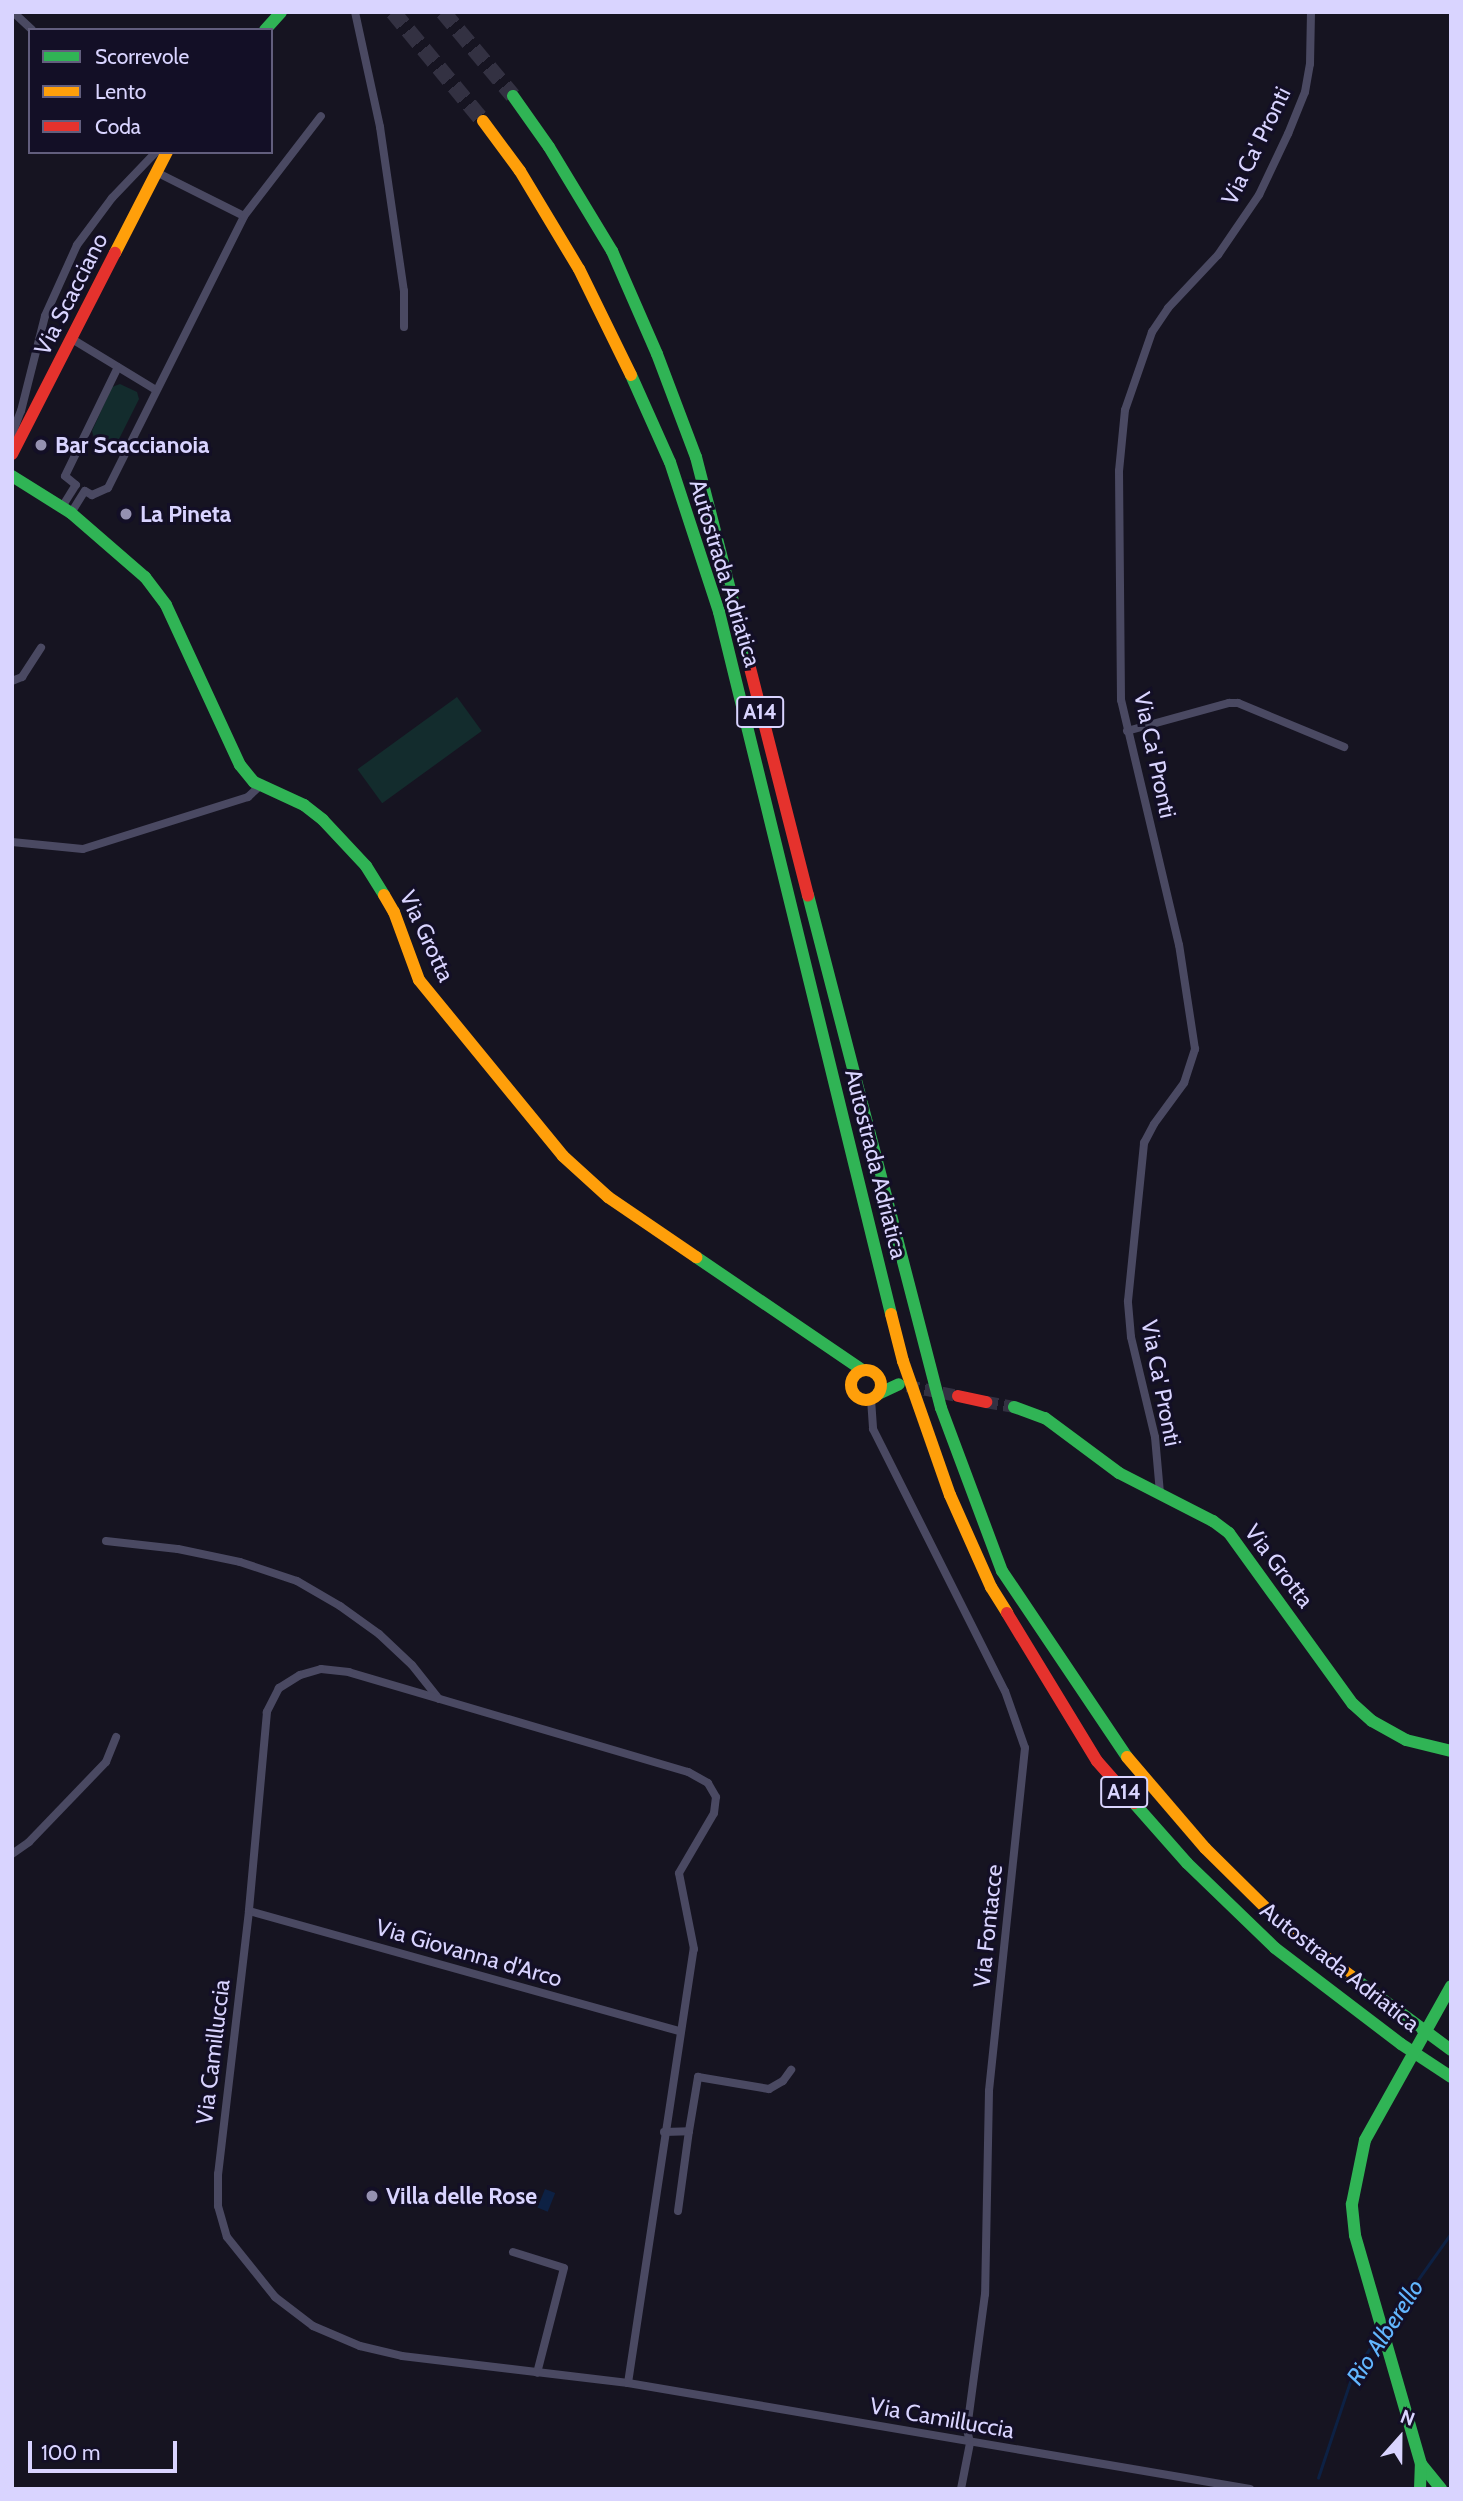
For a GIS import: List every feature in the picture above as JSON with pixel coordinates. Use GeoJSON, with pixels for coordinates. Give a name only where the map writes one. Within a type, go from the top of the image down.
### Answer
{"type":"FeatureCollection","features":[{"type":"Feature","properties":{"kind":"main road"},"geometry":{"type":"LineString","coordinates":[[267,28],[281,12]]}},
{"type":"Feature","properties":{"kind":"main road","name":"Autostrada Adriatica"},"geometry":{"type":"LineString","coordinates":[[513,96],[549,147],[612,251],[657,354],[696,457],[927,1360],[946,1421],[1002,1571],[1114,1742],[1206,1848],[1284,1926],[1451,2050]]}},
{"type":"Feature","properties":{"kind":"main road","name":"Autostrada Adriatica"},"geometry":{"type":"LineString","coordinates":[[483,121],[520,171],[579,269],[611,330],[670,462],[719,612],[903,1361],[950,1495],[991,1587],[1097,1761],[1187,1863],[1275,1948],[1401,2044],[1451,2077]]}},
{"type":"Feature","properties":{"kind":"main road","name":"Via Scacciano"},"geometry":{"type":"LineString","coordinates":[[12,454],[166,154]]}},
{"type":"Feature","properties":{"kind":"main road","name":"Via Grotta"},"geometry":{"type":"LineString","coordinates":[[12,477],[66,510],[145,577],[166,605],[240,765],[261,785],[304,805],[324,820],[366,866],[394,912],[413,967],[439,1008],[587,1181],[862,1370]]}},
{"type":"Feature","properties":{"kind":"main road"},"geometry":{"type":"LineString","coordinates":[[862,1370],[872,1371],[880,1378],[881,1386],[874,1397],[861,1399],[852,1389],[854,1375],[862,1370]]}},
{"type":"Feature","properties":{"kind":"main road"},"geometry":{"type":"LineString","coordinates":[[958,1396],[986,1402]]}},
{"type":"Feature","properties":{"kind":"main road","name":"Via Grotta"},"geometry":{"type":"LineString","coordinates":[[1013,1407],[1045,1418],[1119,1473],[1213,1521],[1229,1533],[1353,1704],[1372,1721],[1406,1740],[1437,1750],[1451,1751]]}},
{"type":"Feature","properties":{"kind":"main road"},"geometry":{"type":"LineString","coordinates":[[1420,2489],[1420,2464],[1355,2235],[1352,2204],[1359,2157],[1383,2106],[1451,1986]]}},
{"type":"Feature","properties":{"kind":"main road"},"geometry":{"type":"LineString","coordinates":[[1420,2464],[1441,2489]]}},
{"type":"Feature","properties":{"kind":"street"},"geometry":{"type":"LineString","coordinates":[[13,12],[30,28]]}},
{"type":"Feature","properties":{"kind":"street"},"geometry":{"type":"LineString","coordinates":[[355,12],[380,127],[404,291],[404,327]]}},
{"type":"Feature","properties":{"kind":"street","name":"Via Ca' Pronti"},"geometry":{"type":"LineString","coordinates":[[1160,1493],[1155,1437],[1131,1337],[1128,1301],[1144,1143],[1192,1066],[1194,1028],[1179,946],[1121,700],[1119,471],[1125,410],[1152,332],[1168,308],[1225,245],[1259,195],[1288,134],[1305,92],[1310,64],[1311,12]]}},
{"type":"Feature","properties":{"kind":"street"},"geometry":{"type":"LineString","coordinates":[[66,510],[85,491],[92,495],[108,488],[244,216],[320,116]]}},
{"type":"Feature","properties":{"kind":"street"},"geometry":{"type":"LineString","coordinates":[[12,434],[45,316],[77,245],[111,198],[154,154]]}},
{"type":"Feature","properties":{"kind":"street"},"geometry":{"type":"LineString","coordinates":[[156,172],[244,216]]}},
{"type":"Feature","properties":{"kind":"street"},"geometry":{"type":"LineString","coordinates":[[72,340],[156,390]]}},
{"type":"Feature","properties":{"kind":"street"},"geometry":{"type":"LineString","coordinates":[[66,510],[76,485],[65,476],[118,367]]}},
{"type":"Feature","properties":{"kind":"street"},"geometry":{"type":"LineString","coordinates":[[12,681],[22,677],[41,648]]}},
{"type":"Feature","properties":{"kind":"street"},"geometry":{"type":"LineString","coordinates":[[1127,731],[1229,703],[1238,704],[1344,747]]}},
{"type":"Feature","properties":{"kind":"street"},"geometry":{"type":"LineString","coordinates":[[12,842],[83,849],[248,797],[261,785]]}},
{"type":"Feature","properties":{"kind":"street","name":"Via Fontacce"},"geometry":{"type":"LineString","coordinates":[[874,1397],[873,1429],[1005,1691],[1025,1748],[989,2091],[985,2294],[967,2429],[970,2443],[961,2489]]}},
{"type":"Feature","properties":{"kind":"street"},"geometry":{"type":"LineString","coordinates":[[106,1541],[178,1549],[240,1562],[297,1581],[340,1606],[379,1634],[412,1665],[439,1699]]}},
{"type":"Feature","properties":{"kind":"street","name":"Via Camilluccia"},"geometry":{"type":"LineString","coordinates":[[628,2383],[679,2031],[694,1949],[679,1873],[714,1812],[716,1797],[708,1783],[688,1772],[349,1672],[321,1669],[300,1675],[279,1688],[267,1712],[249,1911],[218,2175],[218,2206],[227,2237],[275,2297],[313,2326],[360,2346],[402,2356],[628,2383],[1250,2489]]}},
{"type":"Feature","properties":{"kind":"street"},"geometry":{"type":"LineString","coordinates":[[12,1854],[29,1842],[106,1762],[116,1737]]}},
{"type":"Feature","properties":{"kind":"street","name":"Via Giovanna d'Arco"},"geometry":{"type":"LineString","coordinates":[[249,1911],[679,2031]]}},
{"type":"Feature","properties":{"kind":"street"},"geometry":{"type":"LineString","coordinates":[[678,2211],[698,2077],[769,2089],[783,2081],[791,2070]]}},
{"type":"Feature","properties":{"kind":"street"},"geometry":{"type":"LineString","coordinates":[[664,2132],[689,2131]]}},
{"type":"Feature","properties":{"kind":"street"},"geometry":{"type":"LineString","coordinates":[[513,2252],[564,2268],[537,2373]]}},
{"type":"Feature","properties":{"kind":"green space"},"geometry":{"type":"Polygon","coordinates":[[[120,384],[137,392],[139,399],[117,443],[110,446],[94,438],[92,431],[112,387],[120,384]]]}},
{"type":"Feature","properties":{"kind":"green space"},"geometry":{"type":"Polygon","coordinates":[[[457,697],[482,731],[382,803],[357,769],[457,697]]]}},
{"type":"Feature","properties":{"kind":"water"},"geometry":{"type":"Polygon","coordinates":[[[545,2189],[555,2193],[548,2212],[538,2208],[545,2189]]]}},
{"type":"Feature","properties":{"kind":"waterway","name":"Rio Alberello"},"geometry":{"type":"LineString","coordinates":[[1385,2326],[1451,2233]]}},
{"type":"Feature","properties":{"kind":"waterway","name":"Rio Alberello"},"geometry":{"type":"LineString","coordinates":[[1318,2478],[1352,2376],[1379,2334]]}},
{"type":"Feature","properties":{"kind":"tunnel"},"geometry":{"type":"LineString","coordinates":[[393,12],[483,121]]}},
{"type":"Feature","properties":{"kind":"tunnel"},"geometry":{"type":"LineString","coordinates":[[443,12],[513,96]]}},
{"type":"Feature","properties":{"kind":"tunnel"},"geometry":{"type":"LineString","coordinates":[[907,1386],[958,1396]]}},
{"type":"Feature","properties":{"kind":"tunnel"},"geometry":{"type":"LineString","coordinates":[[986,1402],[1014,1407]]}},
{"type":"Feature","properties":{"kind":"traffic: fast"},"geometry":{"type":"LineString","coordinates":[[267,28],[281,12]]}},
{"type":"Feature","properties":{"kind":"traffic: fast"},"geometry":{"type":"LineString","coordinates":[[513,96],[549,147],[612,251],[657,354],[696,457],[748,660]]}},
{"type":"Feature","properties":{"kind":"traffic: fast"},"geometry":{"type":"LineString","coordinates":[[631,375],[670,462],[719,612],[891,1314]]}},
{"type":"Feature","properties":{"kind":"traffic: fast"},"geometry":{"type":"LineString","coordinates":[[12,476],[71,513],[145,577],[166,605],[240,765],[254,782],[304,805],[323,820],[366,866],[384,895]]}},
{"type":"Feature","properties":{"kind":"traffic: fast"},"geometry":{"type":"LineString","coordinates":[[808,895],[941,1408],[1002,1571],[1127,1757]]}},
{"type":"Feature","properties":{"kind":"traffic: fast"},"geometry":{"type":"LineString","coordinates":[[696,1257],[862,1370]]}},
{"type":"Feature","properties":{"kind":"traffic: fast"},"geometry":{"type":"LineString","coordinates":[[878,1394],[899,1384]]}},
{"type":"Feature","properties":{"kind":"traffic: fast"},"geometry":{"type":"LineString","coordinates":[[1014,1407],[1045,1418],[1119,1473],[1213,1521],[1229,1533],[1353,1704],[1372,1721],[1406,1740],[1451,1751]]}},
{"type":"Feature","properties":{"kind":"traffic: fast"},"geometry":{"type":"LineString","coordinates":[[1134,1803],[1187,1863],[1275,1948],[1401,2044],[1451,2077]]}},
{"type":"Feature","properties":{"kind":"traffic: fast"},"geometry":{"type":"LineString","coordinates":[[1351,1976],[1451,2050]]}},
{"type":"Feature","properties":{"kind":"traffic: fast"},"geometry":{"type":"LineString","coordinates":[[1420,2489],[1421,2464],[1355,2235],[1352,2204],[1365,2140],[1451,1986]]}},
{"type":"Feature","properties":{"kind":"traffic: fast"},"geometry":{"type":"LineString","coordinates":[[1421,2464],[1441,2489]]}},
{"type":"Feature","properties":{"kind":"traffic: slow"},"geometry":{"type":"LineString","coordinates":[[483,121],[520,171],[579,269],[631,375]]}},
{"type":"Feature","properties":{"kind":"traffic: slow"},"geometry":{"type":"LineString","coordinates":[[115,253],[166,154]]}},
{"type":"Feature","properties":{"kind":"traffic: slow"},"geometry":{"type":"LineString","coordinates":[[384,895],[394,912],[419,980],[563,1156],[608,1197],[696,1257]]}},
{"type":"Feature","properties":{"kind":"traffic: slow"},"geometry":{"type":"LineString","coordinates":[[891,1314],[903,1361],[950,1495],[991,1587],[1007,1613]]}},
{"type":"Feature","properties":{"kind":"traffic: slow"},"geometry":{"type":"LineString","coordinates":[[866,1370],[877,1374],[881,1385],[877,1396],[866,1400],[855,1396],[851,1385],[855,1374],[866,1370]]}},
{"type":"Feature","properties":{"kind":"traffic: slow"},"geometry":{"type":"LineString","coordinates":[[1127,1757],[1205,1848],[1284,1926],[1351,1976]]}},
{"type":"Feature","properties":{"kind":"traffic: jam"},"geometry":{"type":"LineString","coordinates":[[12,454],[115,253]]}},
{"type":"Feature","properties":{"kind":"traffic: jam"},"geometry":{"type":"LineString","coordinates":[[748,660],[808,895]]}},
{"type":"Feature","properties":{"kind":"traffic: jam"},"geometry":{"type":"LineString","coordinates":[[958,1396],[986,1402]]}},
{"type":"Feature","properties":{"kind":"traffic: jam"},"geometry":{"type":"LineString","coordinates":[[1007,1613],[1097,1761],[1134,1803]]}},
{"type":"Feature","properties":{"kind":"place","name":"Bar Scaccianoia"},"geometry":{"type":"Point","coordinates":[41,445]}},
{"type":"Feature","properties":{"kind":"place","name":"La Pineta"},"geometry":{"type":"Point","coordinates":[126,514]}},
{"type":"Feature","properties":{"kind":"place","name":"Villa delle Rose"},"geometry":{"type":"Point","coordinates":[372,2196]}}]}
